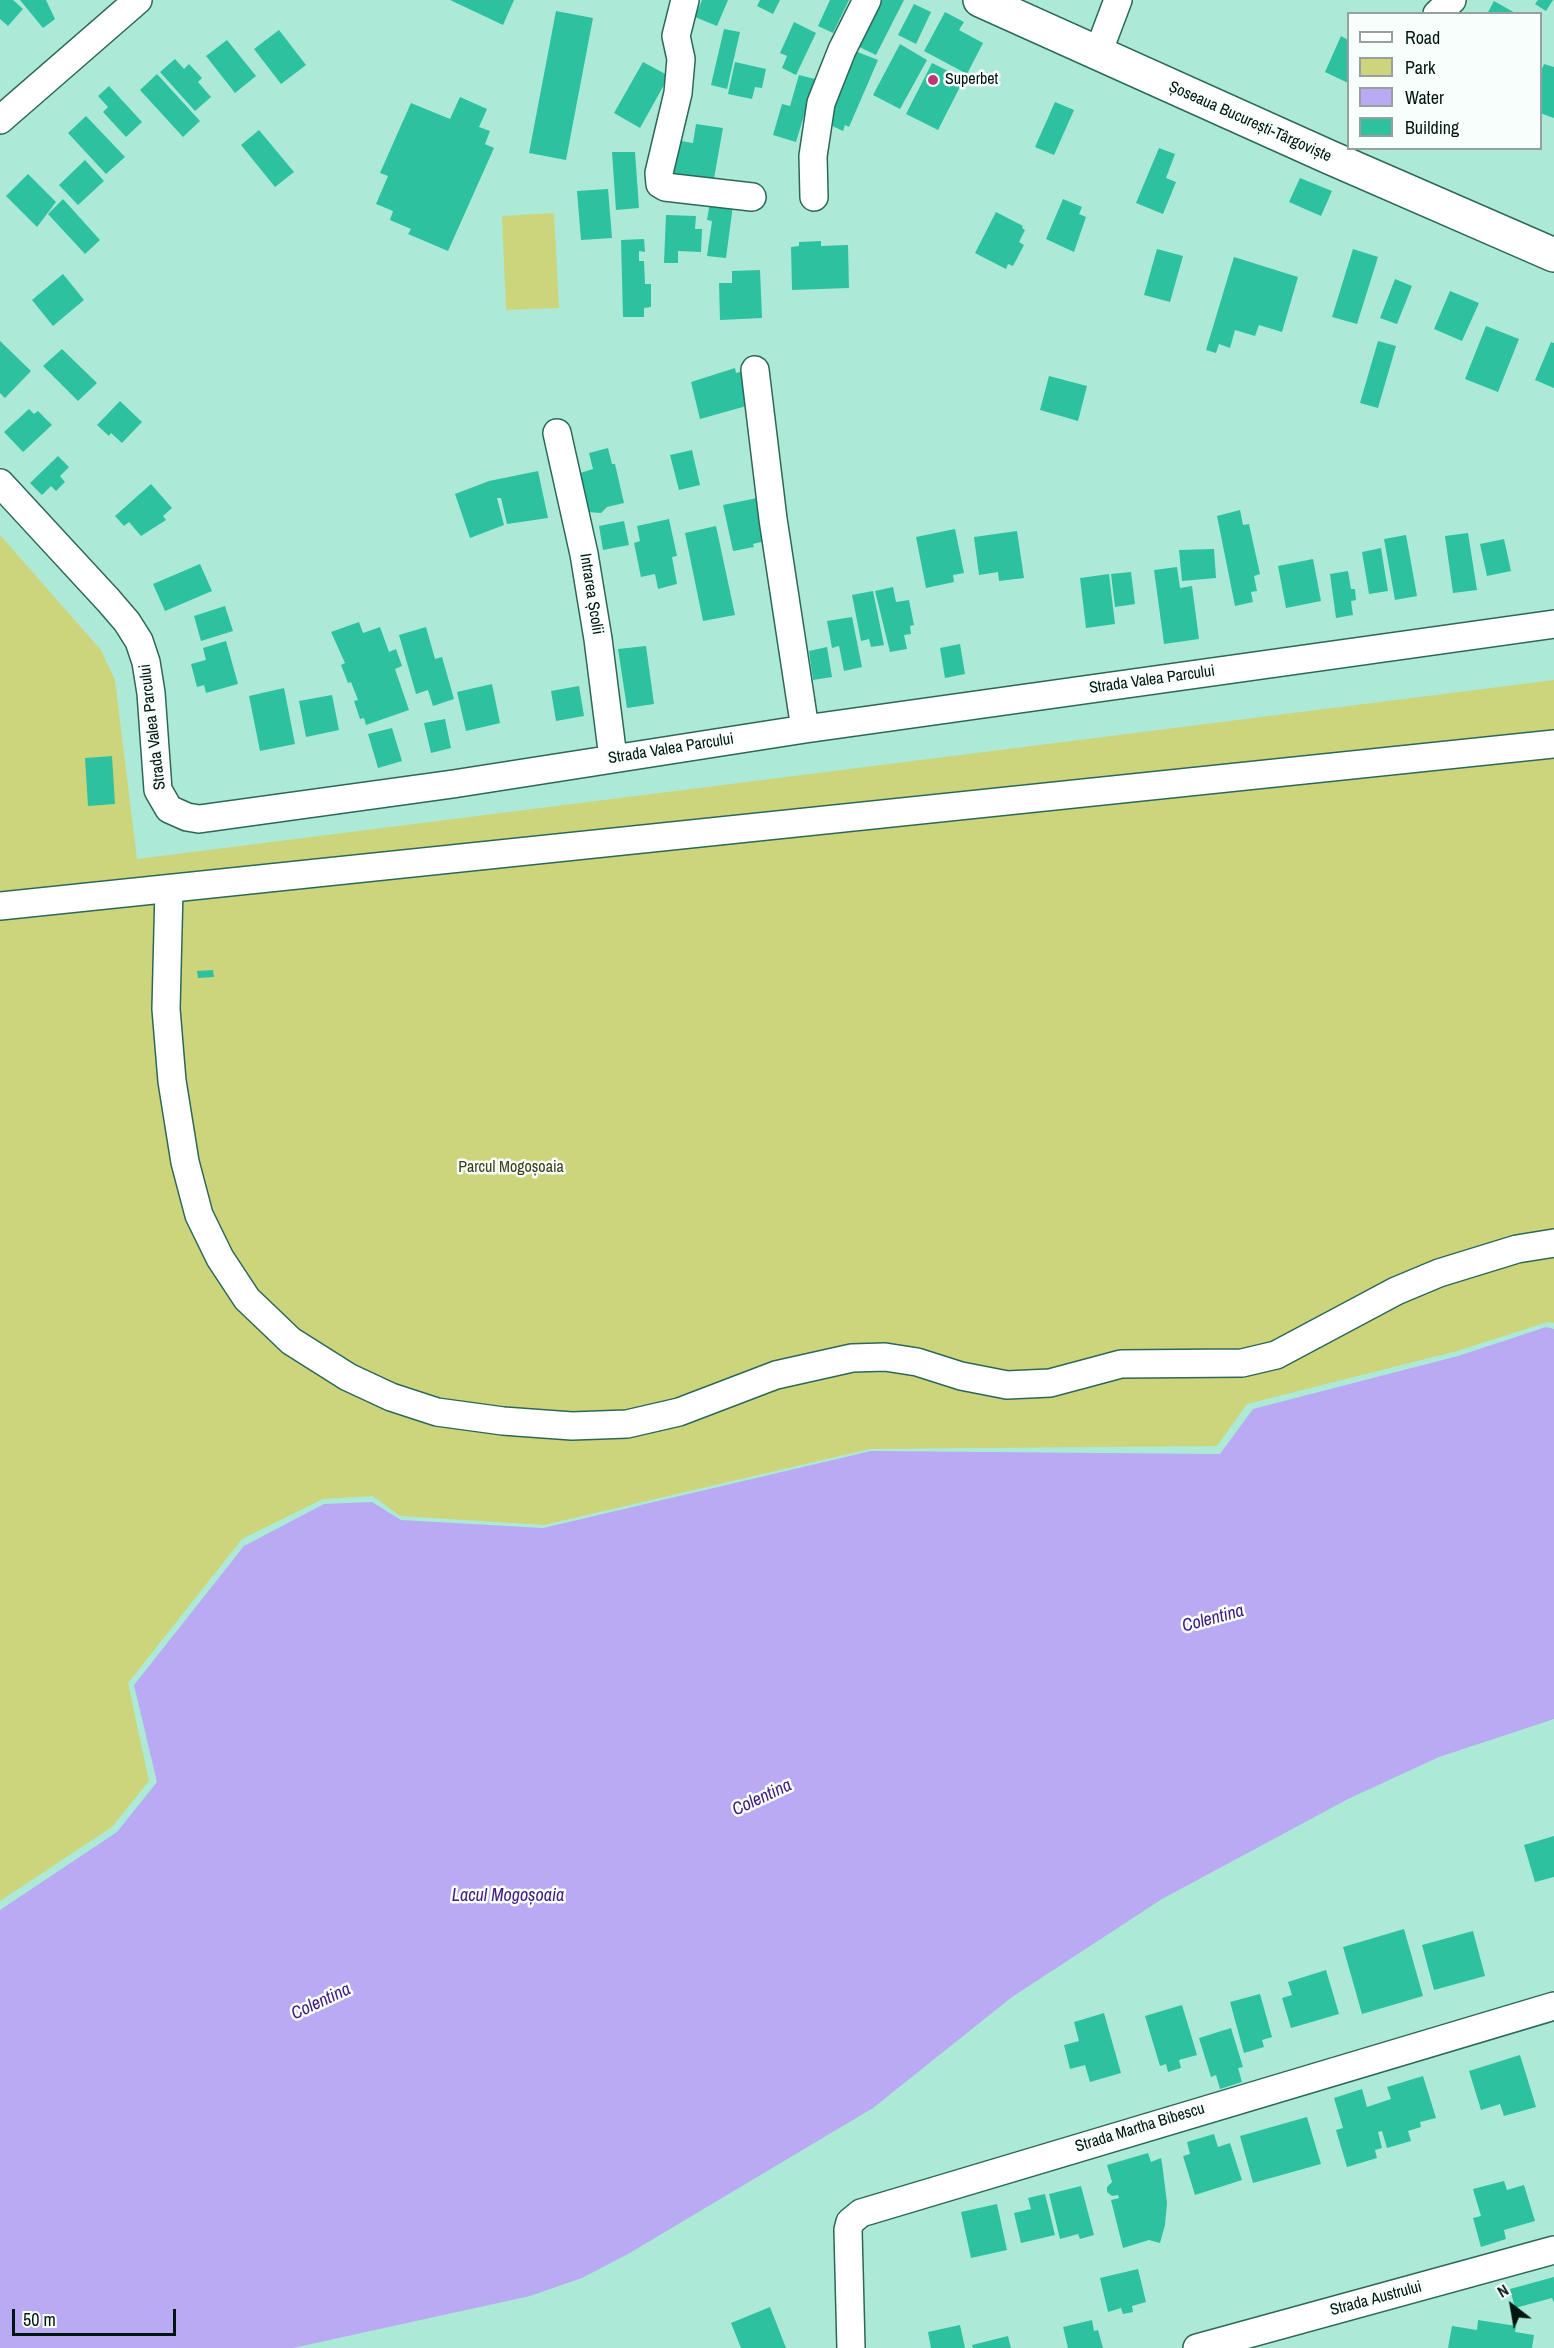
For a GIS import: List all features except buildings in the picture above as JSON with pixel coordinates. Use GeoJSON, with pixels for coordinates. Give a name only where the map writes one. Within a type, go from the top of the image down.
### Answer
{"type":"FeatureCollection","features":[{"type":"Feature","properties":{"kind":"main road","name":"Șoseaua București-Târgoviște"},"geometry":{"type":"LineString","coordinates":[[980,0],[1098,53],[1354,158],[1554,255]]}},
{"type":"Feature","properties":{"kind":"street"},"geometry":{"type":"LineString","coordinates":[[0,120],[138,0]]}},
{"type":"Feature","properties":{"kind":"street"},"geometry":{"type":"LineString","coordinates":[[685,0],[676,36],[681,59],[678,93],[658,173],[660,184],[665,187],[752,197]]}},
{"type":"Feature","properties":{"kind":"street"},"geometry":{"type":"LineString","coordinates":[[814,197],[813,156],[821,103],[842,50],[867,0]]}},
{"type":"Feature","properties":{"kind":"street"},"geometry":{"type":"LineString","coordinates":[[1098,53],[1118,0]]}},
{"type":"Feature","properties":{"kind":"street"},"geometry":{"type":"LineString","coordinates":[[1439,12],[1452,0]]}},
{"type":"Feature","properties":{"kind":"street"},"geometry":{"type":"LineString","coordinates":[[755,370],[773,519],[805,729]]}},
{"type":"Feature","properties":{"kind":"street","name":"Intrarea Școlii"},"geometry":{"type":"LineString","coordinates":[[557,433],[584,554],[598,639],[613,758]]}},
{"type":"Feature","properties":{"kind":"street","name":"Strada Valea Parcului"},"geometry":{"type":"LineString","coordinates":[[0,483],[110,601],[139,641],[146,662],[151,693],[158,790],[170,809],[186,817],[199,819],[805,729],[1554,624]]}},
{"type":"Feature","properties":{"kind":"street"},"geometry":{"type":"LineString","coordinates":[[0,906],[1554,744]]}},
{"type":"Feature","properties":{"kind":"street"},"geometry":{"type":"LineString","coordinates":[[168,889],[166,1009],[172,1081],[185,1162],[199,1215],[220,1258],[248,1299],[291,1341],[348,1377],[391,1396],[437,1412],[503,1421],[572,1426],[627,1424],[679,1412],[776,1375],[852,1358],[885,1358],[917,1362],[962,1376],[1007,1384],[1050,1383],[1121,1364],[1242,1363],[1276,1355],[1396,1291],[1439,1273],[1517,1250],[1554,1244]]}},
{"type":"Feature","properties":{"kind":"street","name":"Strada Martha Bibescu"},"geometry":{"type":"LineString","coordinates":[[851,2348],[848,2230],[850,2222],[861,2213],[1554,2006]]}},
{"type":"Feature","properties":{"kind":"street","name":"Strada Austrului"},"geometry":{"type":"LineString","coordinates":[[1197,2348],[1554,2250]]}},
{"type":"Feature","properties":{"kind":"green space"},"geometry":{"type":"Polygon","coordinates":[[[554,213],[559,308],[506,310],[502,216],[554,213]]]}},
{"type":"Feature","properties":{"kind":"green space","name":"Parcul Mogoșoaia"},"geometry":{"type":"Polygon","coordinates":[[[0,535],[101,650],[115,680],[137,859],[1554,680],[1554,1323],[1548,1322],[1457,1351],[1247,1404],[1217,1446],[870,1449],[544,1525],[400,1516],[373,1496],[323,1499],[242,1539],[128,1683],[149,1781],[112,1827],[0,1901],[0,535]]]}},
{"type":"Feature","properties":{"kind":"water","name":"Lacul Mogoșoaia"},"geometry":{"type":"Polygon","coordinates":[[[1546,1327],[1554,1329],[1554,1719],[1439,1757],[1348,1799],[1162,1899],[1012,1997],[873,2108],[628,2254],[582,2278],[530,2296],[293,2348],[0,2348],[0,1910],[117,1832],[157,1782],[134,1685],[244,1546],[324,1504],[372,1502],[401,1520],[543,1528],[871,1451],[1220,1454],[1253,1409],[1458,1356],[1546,1327]]]}},
{"type":"Feature","properties":{"kind":"place","name":"Superbet"},"geometry":{"type":"Point","coordinates":[933,80]}},
{"type":"Feature","properties":{"kind":"water label","name":"Colentina"},"geometry":{"type":"Point","coordinates":[1213,1619]}},
{"type":"Feature","properties":{"kind":"water label","name":"Colentina"},"geometry":{"type":"Point","coordinates":[762,1798]}},
{"type":"Feature","properties":{"kind":"water label","name":"Colentina"},"geometry":{"type":"Point","coordinates":[321,2002]}}]}
